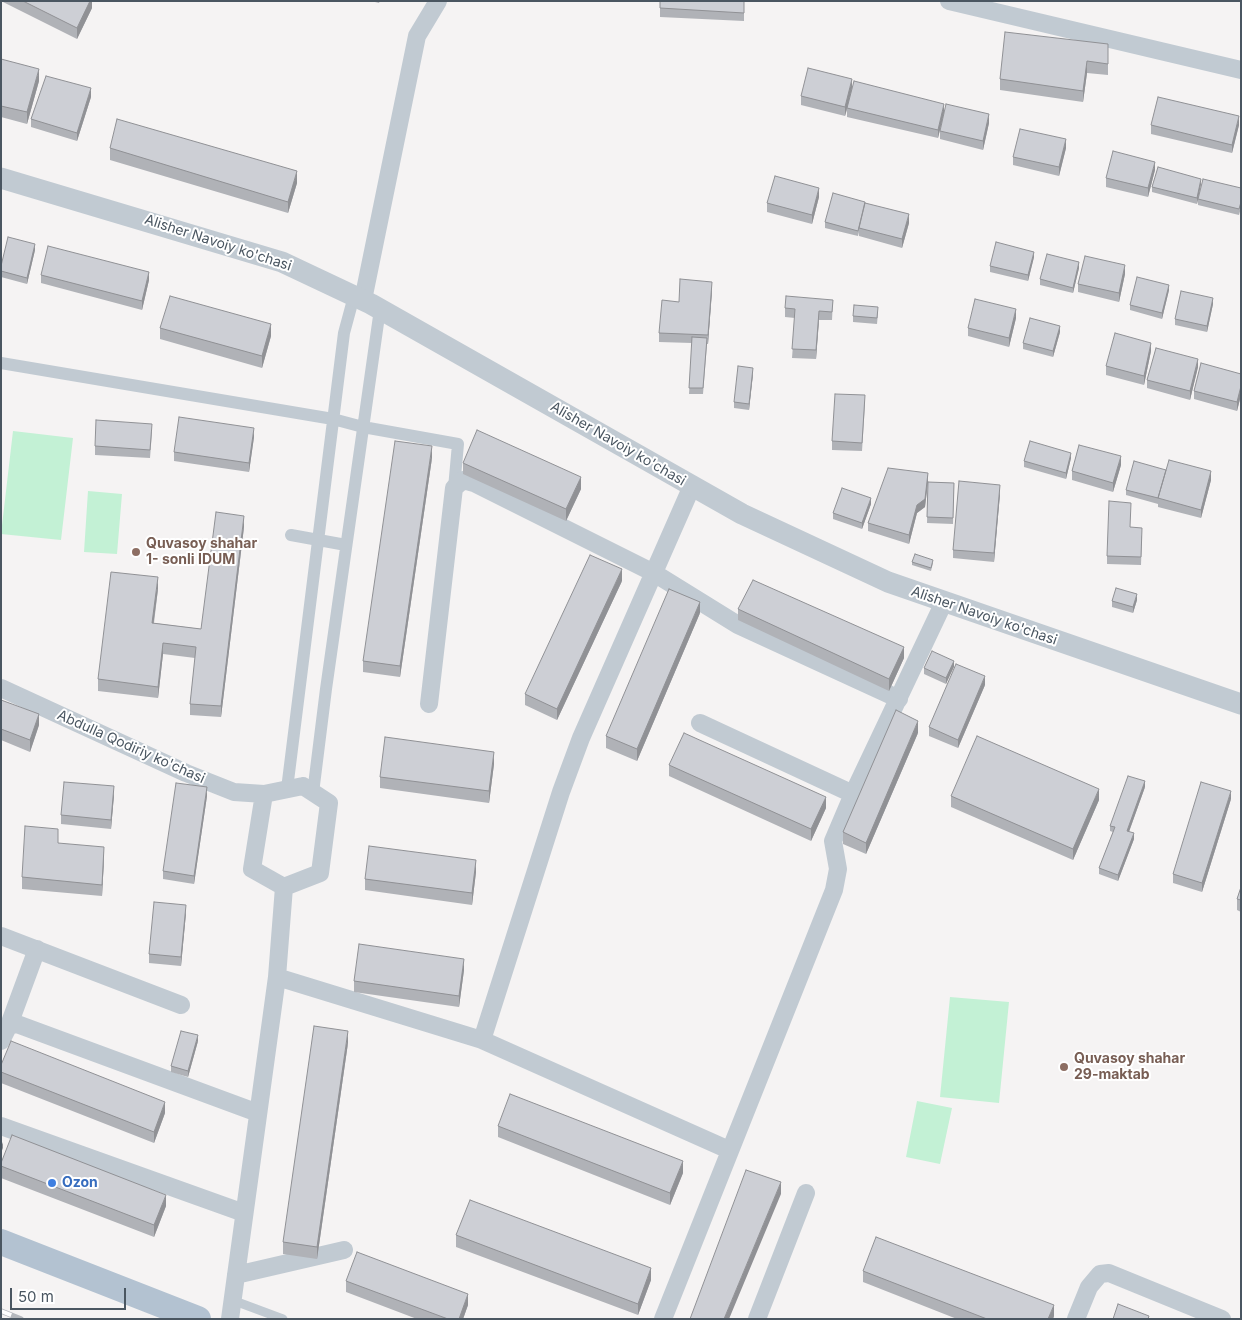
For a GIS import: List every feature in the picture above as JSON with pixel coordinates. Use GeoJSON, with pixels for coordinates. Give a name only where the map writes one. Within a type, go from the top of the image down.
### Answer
{"type":"FeatureCollection","features":[{"type":"Feature","properties":{"kind":"main road"},"geometry":{"type":"LineString","coordinates":[[1,1242],[198,1319]]}},
{"type":"Feature","properties":{"kind":"street"},"geometry":{"type":"LineString","coordinates":[[313,793],[363,427],[366,302],[417,36],[438,1]]}},
{"type":"Feature","properties":{"kind":"street"},"geometry":{"type":"LineString","coordinates":[[949,1],[1241,70]]}},
{"type":"Feature","properties":{"kind":"street","name":"Alisher Navoiy ko'chasi"},"geometry":{"type":"LineString","coordinates":[[1,178],[282,262],[366,302],[742,514],[888,582],[1241,704]]}},
{"type":"Feature","properties":{"kind":"street"},"geometry":{"type":"LineString","coordinates":[[287,789],[344,333],[366,302]]}},
{"type":"Feature","properties":{"kind":"street"},"geometry":{"type":"LineString","coordinates":[[1,363],[333,419],[363,427],[458,444],[429,704]]}},
{"type":"Feature","properties":{"kind":"street"},"geometry":{"type":"LineString","coordinates":[[454,488],[463,480],[474,483],[654,573],[738,625],[899,699]]}},
{"type":"Feature","properties":{"kind":"street"},"geometry":{"type":"LineString","coordinates":[[482,1040],[561,792],[583,734],[692,486]]}},
{"type":"Feature","properties":{"kind":"street"},"geometry":{"type":"LineString","coordinates":[[291,535],[346,545]]}},
{"type":"Feature","properties":{"kind":"street"},"geometry":{"type":"LineString","coordinates":[[663,1319],[834,890],[838,869],[833,841],[944,602]]}},
{"type":"Feature","properties":{"kind":"street","name":"Abdulla Qodiriy ko'chasi"},"geometry":{"type":"LineString","coordinates":[[1,688],[186,773],[234,792],[264,794]]}},
{"type":"Feature","properties":{"kind":"street"},"geometry":{"type":"LineString","coordinates":[[700,723],[854,794]]}},
{"type":"Feature","properties":{"kind":"street"},"geometry":{"type":"LineString","coordinates":[[303,786],[329,803],[320,873],[284,887],[252,869],[264,794],[303,786]]}},
{"type":"Feature","properties":{"kind":"street"},"geometry":{"type":"LineString","coordinates":[[230,1319],[277,977],[284,887]]}},
{"type":"Feature","properties":{"kind":"street"},"geometry":{"type":"LineString","coordinates":[[1,936],[181,1005]]}},
{"type":"Feature","properties":{"kind":"street"},"geometry":{"type":"LineString","coordinates":[[5,1033],[37,950]]}},
{"type":"Feature","properties":{"kind":"street"},"geometry":{"type":"LineString","coordinates":[[277,977],[482,1040],[729,1150]]}},
{"type":"Feature","properties":{"kind":"street"},"geometry":{"type":"LineString","coordinates":[[5,1033],[17,1024],[258,1113]]}},
{"type":"Feature","properties":{"kind":"street"},"geometry":{"type":"LineString","coordinates":[[1,1126],[244,1213]]}},
{"type":"Feature","properties":{"kind":"street"},"geometry":{"type":"LineString","coordinates":[[757,1319],[806,1193]]}},
{"type":"Feature","properties":{"kind":"street"},"geometry":{"type":"LineString","coordinates":[[236,1275],[344,1250]]}},
{"type":"Feature","properties":{"kind":"street"},"geometry":{"type":"LineString","coordinates":[[1076,1319],[1089,1287],[1100,1274],[1109,1273],[1222,1319]]}},
{"type":"Feature","properties":{"kind":"lane"},"geometry":{"type":"LineString","coordinates":[[232,1300],[283,1319]]}},
{"type":"Feature","properties":{"kind":"green space"},"geometry":{"type":"Polygon","coordinates":[[[13,431],[73,438],[61,540],[1,534],[13,431]]]}},
{"type":"Feature","properties":{"kind":"green space"},"geometry":{"type":"Polygon","coordinates":[[[88,491],[122,494],[117,554],[84,552],[88,491]]]}},
{"type":"Feature","properties":{"kind":"green space"},"geometry":{"type":"Polygon","coordinates":[[[950,997],[1009,1002],[999,1103],[940,1097],[950,997]]]}},
{"type":"Feature","properties":{"kind":"green space"},"geometry":{"type":"Polygon","coordinates":[[[917,1101],[952,1108],[940,1164],[906,1157],[917,1101]]]}},
{"type":"Feature","properties":{"kind":"building"},"geometry":{"type":"Polygon","coordinates":[[[23,1],[90,1],[77,28],[23,1]]]}},
{"type":"Feature","properties":{"kind":"building"},"geometry":{"type":"Polygon","coordinates":[[[660,1],[744,1],[744,13],[660,8],[660,1]]]}},
{"type":"Feature","properties":{"kind":"building"},"geometry":{"type":"Polygon","coordinates":[[[1005,32],[1108,44],[1108,64],[1087,61],[1083,91],[1000,79],[1005,32]]]}},
{"type":"Feature","properties":{"kind":"building"},"geometry":{"type":"Polygon","coordinates":[[[1,59],[39,69],[27,112],[1,106],[1,59]]]}},
{"type":"Feature","properties":{"kind":"building"},"geometry":{"type":"Polygon","coordinates":[[[808,68],[852,79],[845,107],[801,96],[808,68]]]}},
{"type":"Feature","properties":{"kind":"building"},"geometry":{"type":"Polygon","coordinates":[[[46,76],[91,88],[77,133],[31,119],[46,76]]]}},
{"type":"Feature","properties":{"kind":"building"},"geometry":{"type":"Polygon","coordinates":[[[854,81],[944,104],[938,130],[847,108],[854,81]]]}},
{"type":"Feature","properties":{"kind":"building"},"geometry":{"type":"Polygon","coordinates":[[[1158,97],[1239,116],[1232,145],[1151,125],[1158,97]]]}},
{"type":"Feature","properties":{"kind":"building"},"geometry":{"type":"Polygon","coordinates":[[[946,104],[989,114],[983,141],[940,131],[946,104]]]}},
{"type":"Feature","properties":{"kind":"building"},"geometry":{"type":"Polygon","coordinates":[[[117,119],[297,171],[288,202],[110,148],[117,119]]]}},
{"type":"Feature","properties":{"kind":"building"},"geometry":{"type":"Polygon","coordinates":[[[1020,129],[1066,139],[1059,167],[1013,157],[1020,129]]]}},
{"type":"Feature","properties":{"kind":"building"},"geometry":{"type":"Polygon","coordinates":[[[1113,151],[1155,162],[1148,188],[1106,178],[1113,151]]]}},
{"type":"Feature","properties":{"kind":"building"},"geometry":{"type":"Polygon","coordinates":[[[1158,167],[1201,179],[1197,198],[1152,187],[1158,167]]]}},
{"type":"Feature","properties":{"kind":"building"},"geometry":{"type":"Polygon","coordinates":[[[775,176],[819,188],[812,215],[767,203],[775,176]]]}},
{"type":"Feature","properties":{"kind":"building"},"geometry":{"type":"Polygon","coordinates":[[[1203,179],[1241,188],[1239,209],[1198,199],[1203,179]]]}},
{"type":"Feature","properties":{"kind":"building"},"geometry":{"type":"Polygon","coordinates":[[[833,193],[865,202],[858,231],[825,222],[833,193]]]}},
{"type":"Feature","properties":{"kind":"building"},"geometry":{"type":"Polygon","coordinates":[[[865,203],[909,214],[902,239],[859,228],[865,203]]]}},
{"type":"Feature","properties":{"kind":"building"},"geometry":{"type":"Polygon","coordinates":[[[8,237],[35,244],[27,278],[1,271],[8,237]]]}},
{"type":"Feature","properties":{"kind":"building"},"geometry":{"type":"Polygon","coordinates":[[[996,242],[1034,252],[1028,275],[990,266],[996,242]]]}},
{"type":"Feature","properties":{"kind":"building"},"geometry":{"type":"Polygon","coordinates":[[[48,246],[149,272],[142,301],[41,275],[48,246]]]}},
{"type":"Feature","properties":{"kind":"building"},"geometry":{"type":"Polygon","coordinates":[[[1047,254],[1079,262],[1073,288],[1040,279],[1047,254]]]}},
{"type":"Feature","properties":{"kind":"building"},"geometry":{"type":"Polygon","coordinates":[[[1085,256],[1125,265],[1119,293],[1078,284],[1085,256]]]}},
{"type":"Feature","properties":{"kind":"building"},"geometry":{"type":"Polygon","coordinates":[[[1137,277],[1169,285],[1162,313],[1130,305],[1137,277]]]}},
{"type":"Feature","properties":{"kind":"building"},"geometry":{"type":"Polygon","coordinates":[[[680,279],[712,282],[708,335],[659,333],[662,300],[679,302],[680,279]]]}},
{"type":"Feature","properties":{"kind":"building"},"geometry":{"type":"Polygon","coordinates":[[[1181,291],[1213,298],[1207,326],[1175,319],[1181,291]]]}},
{"type":"Feature","properties":{"kind":"building"},"geometry":{"type":"Polygon","coordinates":[[[170,296],[271,324],[262,356],[160,328],[170,296]]]}},
{"type":"Feature","properties":{"kind":"building"},"geometry":{"type":"Polygon","coordinates":[[[786,296],[833,300],[832,312],[819,311],[816,350],[792,349],[795,309],[785,308],[786,296]]]}},
{"type":"Feature","properties":{"kind":"building"},"geometry":{"type":"Polygon","coordinates":[[[975,299],[1016,309],[1009,338],[968,328],[975,299]]]}},
{"type":"Feature","properties":{"kind":"building"},"geometry":{"type":"Polygon","coordinates":[[[854,305],[878,307],[877,318],[853,316],[854,305]]]}},
{"type":"Feature","properties":{"kind":"building"},"geometry":{"type":"Polygon","coordinates":[[[1030,318],[1060,326],[1053,351],[1023,343],[1030,318]]]}},
{"type":"Feature","properties":{"kind":"building"},"geometry":{"type":"Polygon","coordinates":[[[1115,333],[1151,343],[1144,376],[1106,366],[1115,333]]]}},
{"type":"Feature","properties":{"kind":"building"},"geometry":{"type":"Polygon","coordinates":[[[692,337],[707,338],[703,388],[689,388],[692,337]]]}},
{"type":"Feature","properties":{"kind":"building"},"geometry":{"type":"Polygon","coordinates":[[[1156,348],[1198,359],[1190,391],[1147,380],[1156,348]]]}},
{"type":"Feature","properties":{"kind":"building"},"geometry":{"type":"Polygon","coordinates":[[[1201,363],[1241,374],[1241,386],[1237,402],[1194,391],[1201,363]]]}},
{"type":"Feature","properties":{"kind":"building"},"geometry":{"type":"Polygon","coordinates":[[[738,366],[753,368],[749,404],[734,402],[738,366]]]}},
{"type":"Feature","properties":{"kind":"building"},"geometry":{"type":"Polygon","coordinates":[[[835,394],[865,395],[862,443],[832,441],[835,394]]]}},
{"type":"Feature","properties":{"kind":"building"},"geometry":{"type":"Polygon","coordinates":[[[179,417],[254,428],[249,463],[174,452],[179,417]]]}},
{"type":"Feature","properties":{"kind":"building"},"geometry":{"type":"Polygon","coordinates":[[[96,420],[152,424],[150,450],[95,446],[96,420]]]}},
{"type":"Feature","properties":{"kind":"building"},"geometry":{"type":"Polygon","coordinates":[[[477,430],[581,477],[566,509],[463,463],[477,430]]]}},
{"type":"Feature","properties":{"kind":"building"},"geometry":{"type":"Polygon","coordinates":[[[395,441],[432,446],[400,666],[363,661],[395,441]]]}},
{"type":"Feature","properties":{"kind":"building"},"geometry":{"type":"Polygon","coordinates":[[[1030,441],[1071,453],[1066,473],[1024,461],[1030,441]]]}},
{"type":"Feature","properties":{"kind":"building"},"geometry":{"type":"Polygon","coordinates":[[[1079,445],[1121,456],[1113,483],[1072,471],[1079,445]]]}},
{"type":"Feature","properties":{"kind":"building"},"geometry":{"type":"Polygon","coordinates":[[[1169,460],[1211,471],[1201,510],[1158,498],[1169,460]]]}},
{"type":"Feature","properties":{"kind":"building"},"geometry":{"type":"Polygon","coordinates":[[[1134,461],[1166,470],[1158,498],[1126,490],[1134,461]]]}},
{"type":"Feature","properties":{"kind":"building"},"geometry":{"type":"Polygon","coordinates":[[[888,468],[928,473],[925,499],[917,505],[909,535],[868,523],[888,468]]]}},
{"type":"Feature","properties":{"kind":"building"},"geometry":{"type":"Polygon","coordinates":[[[959,481],[1000,485],[994,553],[953,550],[959,481]]]}},
{"type":"Feature","properties":{"kind":"building"},"geometry":{"type":"Polygon","coordinates":[[[928,482],[954,483],[953,518],[927,517],[928,482]]]}},
{"type":"Feature","properties":{"kind":"building"},"geometry":{"type":"Polygon","coordinates":[[[842,488],[871,498],[862,523],[833,513],[842,488]]]}},
{"type":"Feature","properties":{"kind":"building"},"geometry":{"type":"Polygon","coordinates":[[[1109,501],[1131,503],[1130,527],[1142,528],[1141,557],[1107,556],[1109,501]]]}},
{"type":"Feature","properties":{"kind":"building"},"geometry":{"type":"Polygon","coordinates":[[[216,512],[244,516],[221,706],[190,704],[196,647],[163,643],[158,687],[98,679],[111,572],[158,577],[152,623],[201,629],[216,512]]]}},
{"type":"Feature","properties":{"kind":"building"},"geometry":{"type":"Polygon","coordinates":[[[915,554],[933,560],[931,568],[912,562],[915,554]]]}},
{"type":"Feature","properties":{"kind":"building"},"geometry":{"type":"Polygon","coordinates":[[[590,555],[622,569],[557,709],[525,694],[590,555]]]}},
{"type":"Feature","properties":{"kind":"building"},"geometry":{"type":"Polygon","coordinates":[[[753,580],[904,647],[889,679],[738,609],[753,580]]]}},
{"type":"Feature","properties":{"kind":"building"},"geometry":{"type":"Polygon","coordinates":[[[1116,588],[1137,594],[1133,607],[1112,601],[1116,588]]]}},
{"type":"Feature","properties":{"kind":"building"},"geometry":{"type":"Polygon","coordinates":[[[669,589],[700,602],[637,749],[606,736],[669,589]]]}},
{"type":"Feature","properties":{"kind":"building"},"geometry":{"type":"Polygon","coordinates":[[[932,651],[954,661],[946,678],[924,668],[932,651]]]}},
{"type":"Feature","properties":{"kind":"building"},"geometry":{"type":"Polygon","coordinates":[[[956,664],[985,676],[958,740],[929,727],[956,664]]]}},
{"type":"Feature","properties":{"kind":"building"},"geometry":{"type":"Polygon","coordinates":[[[1,700],[39,714],[30,740],[1,729],[1,700]]]}},
{"type":"Feature","properties":{"kind":"building"},"geometry":{"type":"Polygon","coordinates":[[[896,710],[918,721],[866,843],[843,832],[896,710]]]}},
{"type":"Feature","properties":{"kind":"building"},"geometry":{"type":"Polygon","coordinates":[[[684,733],[826,797],[811,829],[669,765],[684,733]]]}},
{"type":"Feature","properties":{"kind":"building"},"geometry":{"type":"Polygon","coordinates":[[[977,736],[1099,789],[1073,849],[951,796],[977,736]]]}},
{"type":"Feature","properties":{"kind":"building"},"geometry":{"type":"Polygon","coordinates":[[[385,737],[494,752],[489,791],[380,777],[385,737]]]}},
{"type":"Feature","properties":{"kind":"building"},"geometry":{"type":"Polygon","coordinates":[[[1128,776],[1145,781],[1127,831],[1134,833],[1118,875],[1099,868],[1115,827],[1110,826],[1128,776]]]}},
{"type":"Feature","properties":{"kind":"building"},"geometry":{"type":"Polygon","coordinates":[[[64,782],[114,786],[111,820],[61,815],[64,782]]]}},
{"type":"Feature","properties":{"kind":"building"},"geometry":{"type":"Polygon","coordinates":[[[1201,782],[1231,791],[1202,883],[1173,874],[1201,782]]]}},
{"type":"Feature","properties":{"kind":"building"},"geometry":{"type":"Polygon","coordinates":[[[176,783],[207,787],[194,876],[163,871],[176,783]]]}},
{"type":"Feature","properties":{"kind":"building"},"geometry":{"type":"Polygon","coordinates":[[[25,826],[58,829],[58,843],[104,847],[102,885],[22,877],[25,826]]]}},
{"type":"Feature","properties":{"kind":"building"},"geometry":{"type":"Polygon","coordinates":[[[369,846],[476,860],[472,893],[365,879],[369,846]]]}},
{"type":"Feature","properties":{"kind":"building"},"geometry":{"type":"Polygon","coordinates":[[[1241,887],[1241,900],[1237,899],[1241,887]]]}},
{"type":"Feature","properties":{"kind":"building"},"geometry":{"type":"Polygon","coordinates":[[[154,902],[186,905],[181,957],[149,954],[154,902]]]}},
{"type":"Feature","properties":{"kind":"building"},"geometry":{"type":"Polygon","coordinates":[[[359,944],[464,959],[459,996],[354,981],[359,944]]]}},
{"type":"Feature","properties":{"kind":"building"},"geometry":{"type":"Polygon","coordinates":[[[314,1026],[348,1031],[317,1247],[283,1242],[314,1026]]]}},
{"type":"Feature","properties":{"kind":"building"},"geometry":{"type":"Polygon","coordinates":[[[181,1031],[198,1035],[188,1071],[171,1066],[181,1031]]]}},
{"type":"Feature","properties":{"kind":"building"},"geometry":{"type":"Polygon","coordinates":[[[11,1041],[165,1102],[154,1132],[1,1072],[1,1065],[11,1041]]]}},
{"type":"Feature","properties":{"kind":"building"},"geometry":{"type":"Polygon","coordinates":[[[510,1094],[683,1161],[670,1193],[498,1126],[510,1094]]]}},
{"type":"Feature","properties":{"kind":"building"},"geometry":{"type":"Polygon","coordinates":[[[12,1135],[166,1195],[154,1225],[1,1166],[12,1135]]]}},
{"type":"Feature","properties":{"kind":"building"},"geometry":{"type":"Polygon","coordinates":[[[746,1170],[781,1182],[724,1319],[690,1319],[746,1170]]]}},
{"type":"Feature","properties":{"kind":"building"},"geometry":{"type":"Polygon","coordinates":[[[470,1200],[651,1268],[638,1304],[456,1235],[470,1200]]]}},
{"type":"Feature","properties":{"kind":"building"},"geometry":{"type":"Polygon","coordinates":[[[876,1237],[1054,1305],[1048,1319],[987,1319],[863,1271],[876,1237]]]}},
{"type":"Feature","properties":{"kind":"building"},"geometry":{"type":"Polygon","coordinates":[[[357,1252],[468,1294],[459,1319],[448,1319],[346,1281],[357,1252]]]}},
{"type":"Feature","properties":{"kind":"building"},"geometry":{"type":"Polygon","coordinates":[[[1118,1304],[1149,1316],[1148,1319],[1113,1319],[1118,1304]]]}},
{"type":"Feature","properties":{"kind":"railway"},"geometry":{"type":"LineString","coordinates":[[1,1311],[21,1319]]}},
{"type":"Feature","properties":{"kind":"place","name":"Quvasoy shahar 1- sonli IDUM"},"geometry":{"type":"Point","coordinates":[136,552]}},
{"type":"Feature","properties":{"kind":"place","name":"Quvasoy shahar 29-maktab"},"geometry":{"type":"Point","coordinates":[1064,1067]}},
{"type":"Feature","properties":{"kind":"place","name":"Ozon"},"geometry":{"type":"Point","coordinates":[52,1183]}}]}
